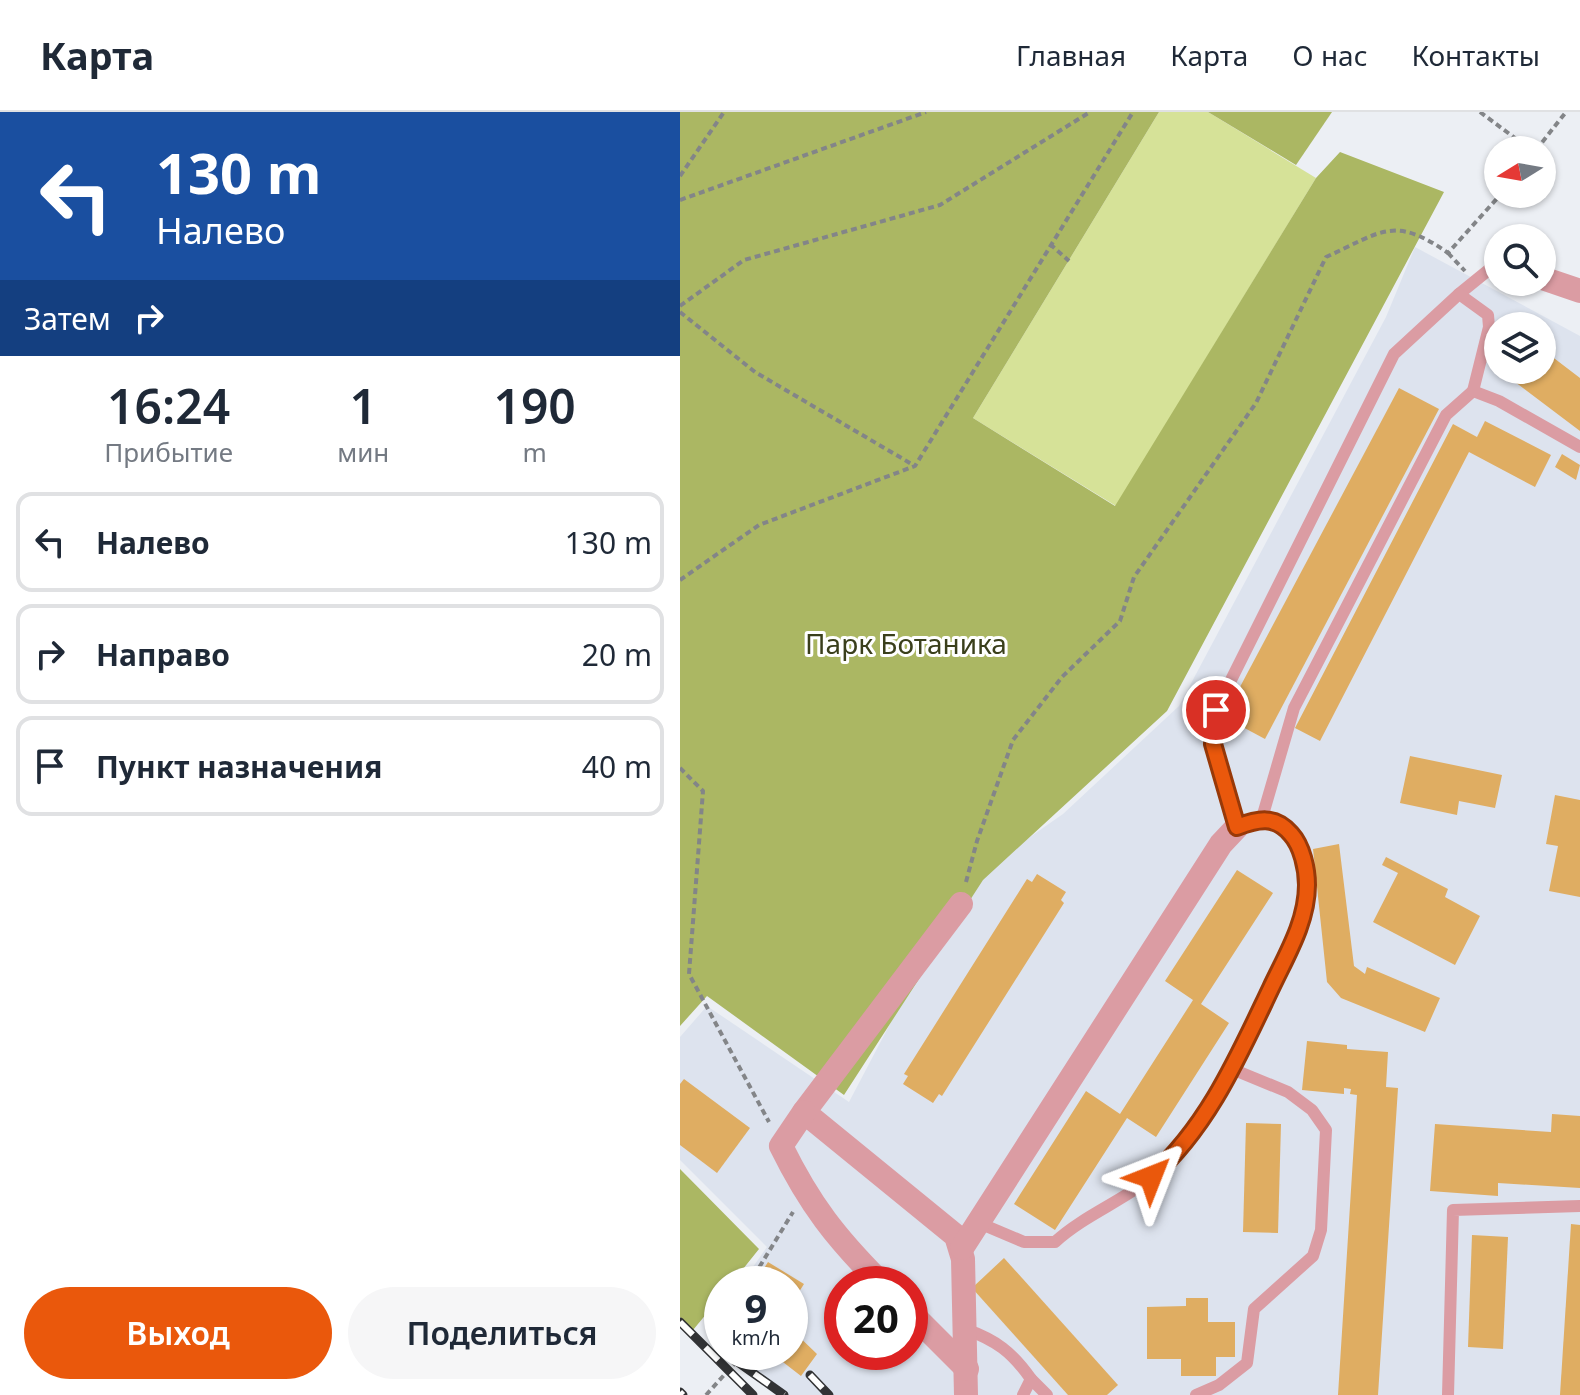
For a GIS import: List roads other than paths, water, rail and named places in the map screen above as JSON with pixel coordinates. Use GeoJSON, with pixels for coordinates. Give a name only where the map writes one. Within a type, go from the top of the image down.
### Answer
{"type":"FeatureCollection","features":[{"type":"Feature","properties":{"kind":"street"},"geometry":{"type":"LineString","coordinates":[[1556,283],[1580,291]]}},
{"type":"Feature","properties":{"kind":"street"},"geometry":{"type":"LineString","coordinates":[[962,1248],[1221,844],[1237,827]]}},
{"type":"Feature","properties":{"kind":"street"},"geometry":{"type":"LineString","coordinates":[[864,1266],[836,1238],[804,1192],[781,1146],[961,904]]}},
{"type":"Feature","properties":{"kind":"street"},"geometry":{"type":"LineString","coordinates":[[804,1112],[956,1236],[962,1248],[966,1395]]}},
{"type":"Feature","properties":{"kind":"street"},"geometry":{"type":"LineString","coordinates":[[928,1330],[967,1369]]}},
{"type":"Feature","properties":{"kind":"lane"},"geometry":{"type":"LineString","coordinates":[[979,1223],[1024,1242],[1055,1242],[1073,1226],[1130,1196],[1172,1158],[1232,1069],[1300,926],[1307,885],[1299,843],[1284,825],[1262,818],[1237,827],[1213,744],[1216,710],[1394,354],[1484,274]]}},
{"type":"Feature","properties":{"kind":"lane"},"geometry":{"type":"LineString","coordinates":[[1262,818],[1294,708],[1446,415],[1473,391],[1489,327],[1488,315],[1459,294]]}},
{"type":"Feature","properties":{"kind":"lane"},"geometry":{"type":"LineString","coordinates":[[1473,391],[1499,401],[1580,447]]}},
{"type":"Feature","properties":{"kind":"lane"},"geometry":{"type":"LineString","coordinates":[[1196,1395],[1228,1380],[1247,1363],[1254,1309],[1313,1256],[1321,1230],[1326,1130],[1312,1110],[1288,1092],[1232,1069]]}},
{"type":"Feature","properties":{"kind":"lane"},"geometry":{"type":"LineString","coordinates":[[1448,1395],[1453,1210],[1580,1206]]}},
{"type":"Feature","properties":{"kind":"lane"},"geometry":{"type":"LineString","coordinates":[[965,1329],[994,1339],[1013,1353],[1047,1395]]}},
{"type":"Feature","properties":{"kind":"lane"},"geometry":{"type":"LineString","coordinates":[[1023,1395],[1031,1379]]}},
{"type":"Feature","properties":{"kind":"railway"},"geometry":{"type":"LineString","coordinates":[[680,1322],[753,1395]]}},
{"type":"Feature","properties":{"kind":"railway"},"geometry":{"type":"LineString","coordinates":[[749,1370],[784,1395]]}},
{"type":"Feature","properties":{"kind":"railway"},"geometry":{"type":"LineString","coordinates":[[810,1375],[829,1395]]}},
{"type":"Feature","properties":{"kind":"railway"},"geometry":{"type":"LineString","coordinates":[[680,1392],[683,1395]]}},
{"type":"Feature","properties":{"kind":"park label","name":"Парк Ботаника"},"geometry":{"type":"Point","coordinates":[906,644]}}]}
